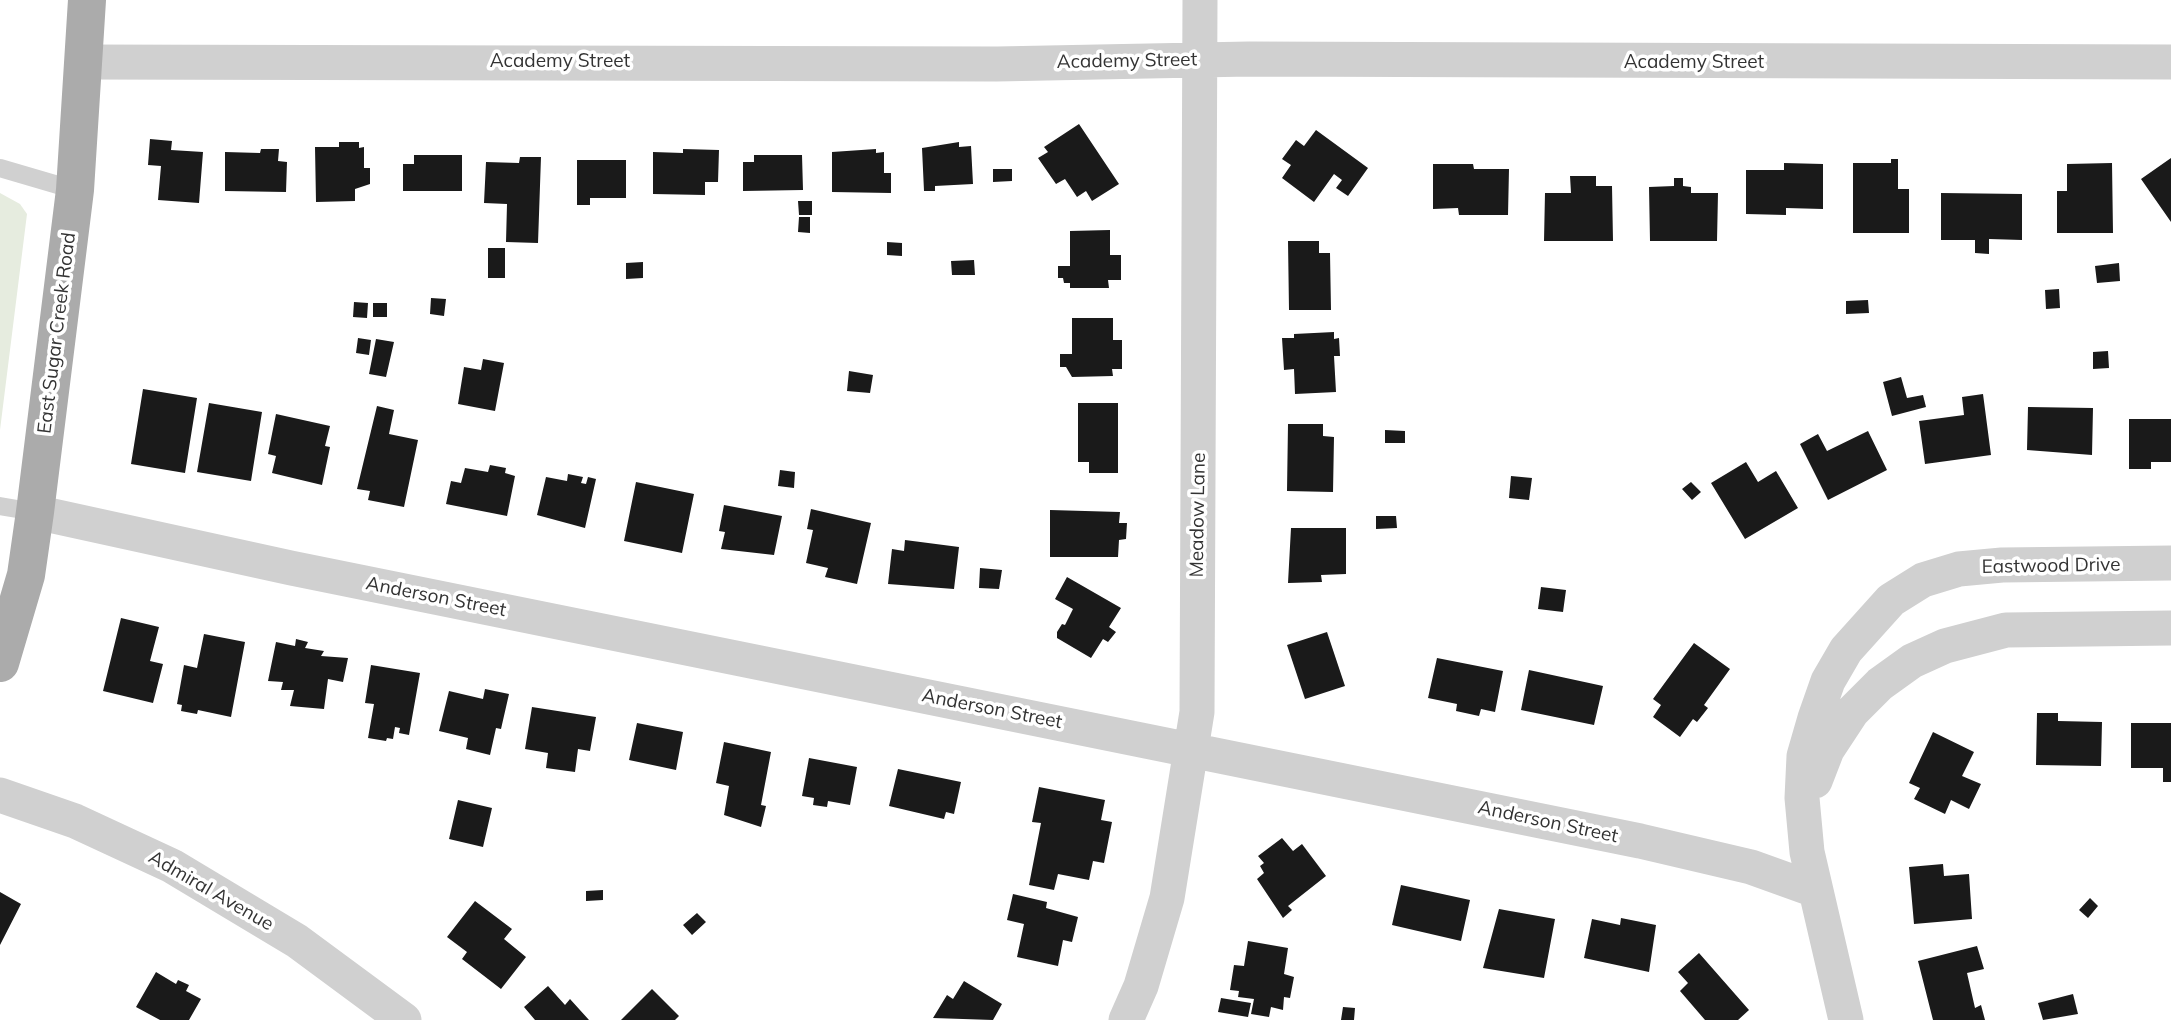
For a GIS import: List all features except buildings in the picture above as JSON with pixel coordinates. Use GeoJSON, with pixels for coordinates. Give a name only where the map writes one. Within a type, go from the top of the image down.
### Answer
{"type":"FeatureCollection","features":[{"type":"Feature","properties":{"kind":"main road","name":"East Sugar Creek Road"},"geometry":{"type":"LineString","coordinates":[[0,663],[26,575],[18,509],[75,190],[87,0]]}},
{"type":"Feature","properties":{"kind":"street","name":"Meadow Lane"},"geometry":{"type":"LineString","coordinates":[[1126,1020],[1141,986],[1167,898],[1193,750],[1197,699],[1200,0]]}},
{"type":"Feature","properties":{"kind":"street","name":"Academy Street"},"geometry":{"type":"LineString","coordinates":[[83,62],[2171,62]]}},
{"type":"Feature","properties":{"kind":"street","name":"Anderson Street"},"geometry":{"type":"LineString","coordinates":[[18,509],[291,568],[1640,841],[1751,867],[1815,890]]}},
{"type":"Feature","properties":{"kind":"street","name":"Eastwood Drive"},"geometry":{"type":"LineString","coordinates":[[1815,890],[1804,821],[1804,756],[1828,681],[1846,650],[1891,600],[1923,580],[1959,569],[2003,565],[2171,564]]}},
{"type":"Feature","properties":{"kind":"street","name":"Eastwood Drive"},"geometry":{"type":"LineString","coordinates":[[1804,821],[1809,794],[1827,750],[1852,712],[1880,684],[1912,662],[1955,643],[2006,630],[2171,628]]}},
{"type":"Feature","properties":{"kind":"street","name":"Admiral Avenue"},"geometry":{"type":"LineString","coordinates":[[0,795],[75,821],[172,866],[297,941],[404,1020]]}},
{"type":"Feature","properties":{"kind":"street"},"geometry":{"type":"LineString","coordinates":[[1815,890],[1846,1020]]}},
{"type":"Feature","properties":{"kind":"lane"},"geometry":{"type":"LineString","coordinates":[[0,168],[75,190]]}},
{"type":"Feature","properties":{"kind":"shaded area"},"geometry":{"type":"Polygon","coordinates":[[[0,193],[20,204],[27,214],[0,430],[0,193]]]}}]}
